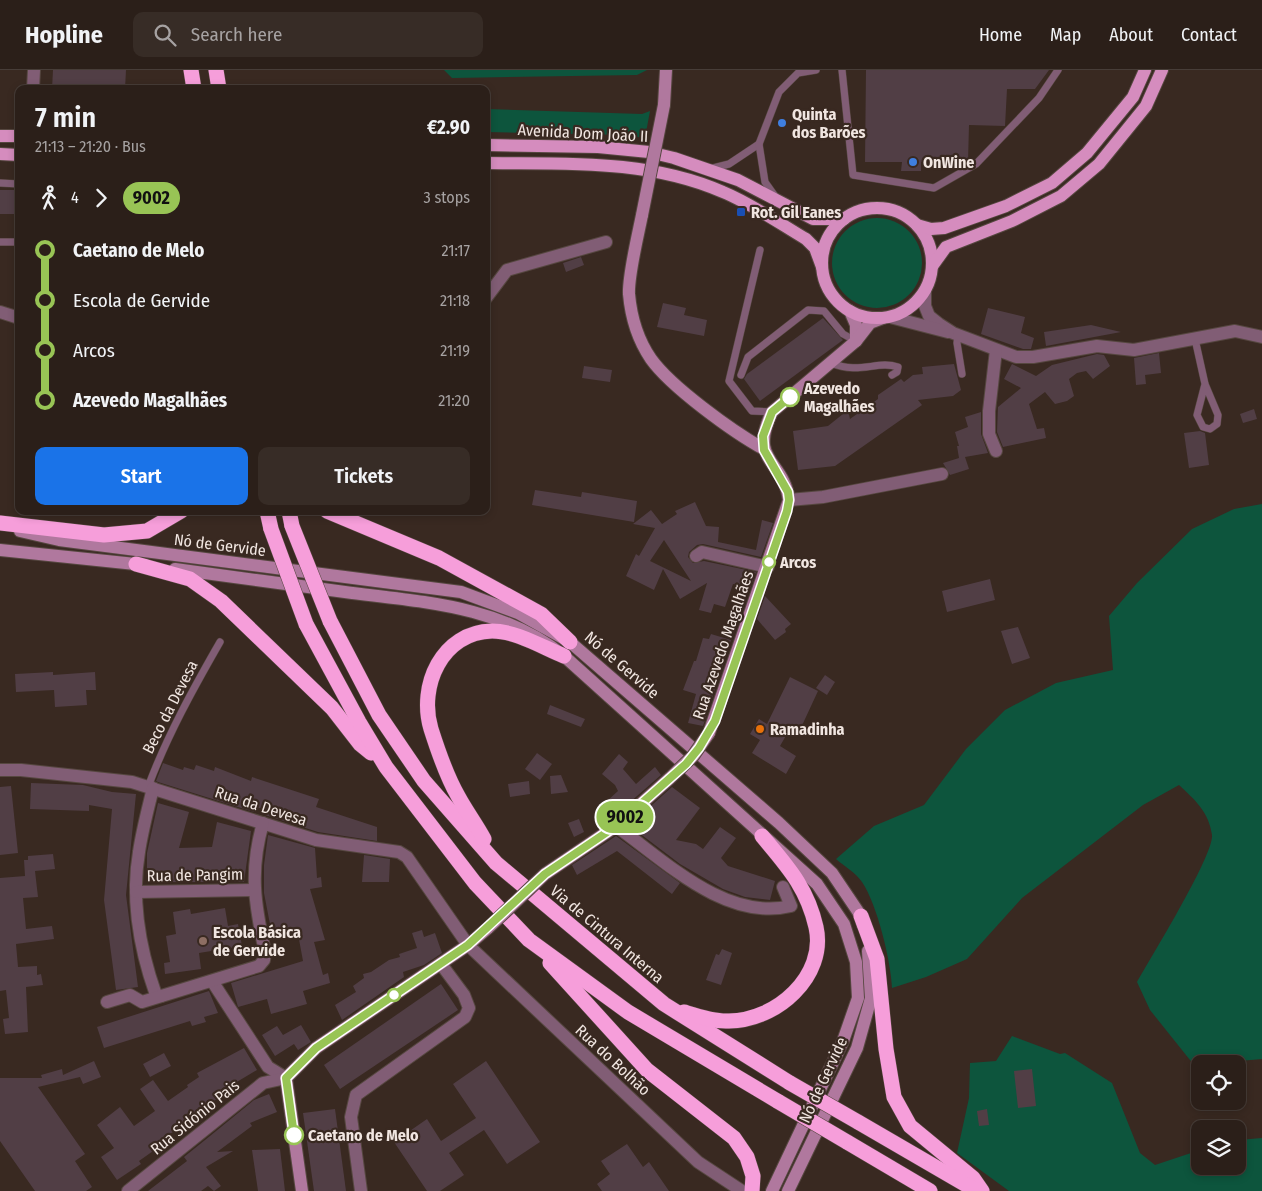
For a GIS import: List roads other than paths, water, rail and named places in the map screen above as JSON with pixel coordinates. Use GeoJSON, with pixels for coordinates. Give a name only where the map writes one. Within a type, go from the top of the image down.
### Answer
{"type":"FeatureCollection","features":[{"type":"Feature","properties":{"kind":"highway"},"geometry":{"type":"LineString","coordinates":[[191,70],[193,85]]}},
{"type":"Feature","properties":{"kind":"highway"},"geometry":{"type":"LineString","coordinates":[[216,70],[218,85]]}},
{"type":"Feature","properties":{"kind":"highway"},"geometry":{"type":"LineString","coordinates":[[0,524],[104,535],[147,531],[174,515]]}},
{"type":"Feature","properties":{"kind":"highway"},"geometry":{"type":"LineString","coordinates":[[268,515],[271,529],[306,624],[359,722],[386,767],[475,883],[647,1070],[734,1138],[747,1157],[753,1176],[752,1191]]}},
{"type":"Feature","properties":{"kind":"highway"},"geometry":{"type":"LineString","coordinates":[[337,515],[439,558],[541,614],[570,642]]}},
{"type":"Feature","properties":{"kind":"highway","name":"Via de Cintura Interna"},"geometry":{"type":"LineString","coordinates":[[291,518],[330,621],[379,715],[419,774],[496,863],[664,1004],[790,1083],[976,1191]]}},
{"type":"Feature","properties":{"kind":"highway"},"geometry":{"type":"LineString","coordinates":[[136,564],[190,579],[221,601],[332,708],[360,744],[386,767]]}},
{"type":"Feature","properties":{"kind":"highway"},"geometry":{"type":"LineString","coordinates":[[496,863],[457,795],[431,729],[426,702],[430,678],[446,652],[469,636],[491,631],[507,633],[564,656]]}},
{"type":"Feature","properties":{"kind":"highway"},"geometry":{"type":"LineString","coordinates":[[664,1004],[694,1015],[728,1022],[755,1017],[783,1002],[805,980],[816,956],[816,928],[809,902],[806,893],[762,836]]}},
{"type":"Feature","properties":{"kind":"highway"},"geometry":{"type":"LineString","coordinates":[[861,916],[877,959],[886,1049],[894,1097],[910,1126],[973,1178],[982,1191]]}},
{"type":"Feature","properties":{"kind":"highway"},"geometry":{"type":"LineString","coordinates":[[529,940],[628,1012],[930,1191]]}},
{"type":"Feature","properties":{"kind":"main road"},"geometry":{"type":"LineString","coordinates":[[666,70],[664,105],[629,293],[636,330],[652,360],[680,388],[743,438],[764,450],[785,483],[789,500]]}},
{"type":"Feature","properties":{"kind":"main road"},"geometry":{"type":"LineString","coordinates":[[917,225],[931,229],[944,228],[1006,206],[1052,183],[1088,153],[1133,97],[1145,70]]}},
{"type":"Feature","properties":{"kind":"main road"},"geometry":{"type":"LineString","coordinates":[[764,450],[765,426],[772,412],[856,341],[870,323],[904,311],[916,302],[925,291],[933,265],[946,247],[1012,220],[1060,196],[1099,164],[1146,106],[1162,70]]}},
{"type":"Feature","properties":{"kind":"main road"},"geometry":{"type":"LineString","coordinates":[[0,136],[15,136]]}},
{"type":"Feature","properties":{"kind":"main road","name":"Avenida Dom João II"},"geometry":{"type":"LineString","coordinates":[[490,145],[618,148],[674,158],[738,180],[813,219],[844,219]]}},
{"type":"Feature","properties":{"kind":"main road"},"geometry":{"type":"LineString","coordinates":[[0,154],[15,155]]}},
{"type":"Feature","properties":{"kind":"main road","name":"Avenida Dom João II"},"geometry":{"type":"LineString","coordinates":[[490,163],[621,166],[684,178],[730,195],[806,239],[815,248],[822,267]]}},
{"type":"Feature","properties":{"kind":"main road"},"geometry":{"type":"LineString","coordinates":[[886,317],[866,317],[850,311],[836,300],[826,284],[822,267],[827,240],[844,219],[859,211],[876,208],[894,210],[910,218],[929,243],[933,265]]}},
{"type":"Feature","properties":{"kind":"main road"},"geometry":{"type":"LineString","coordinates":[[850,311],[856,325],[856,341]]}},
{"type":"Feature","properties":{"kind":"main road","name":"Rua Azevedo Magalhães"},"geometry":{"type":"LineString","coordinates":[[286,1078],[316,1048],[468,945],[545,874],[616,826],[693,756],[709,733],[768,567],[789,500]]}},
{"type":"Feature","properties":{"kind":"main road","name":"Nó de Gervide"},"geometry":{"type":"LineString","coordinates":[[0,524],[59,540],[461,592],[518,612],[570,642],[806,848],[832,873],[861,916],[870,960],[871,998],[857,1048],[788,1191]]}},
{"type":"Feature","properties":{"kind":"main road","name":"Nó de Gervide"},"geometry":{"type":"LineString","coordinates":[[0,550],[136,564],[458,607],[513,624],[542,639],[564,656],[817,884],[844,924],[856,962],[858,998],[843,1041],[772,1191]]}},
{"type":"Feature","properties":{"kind":"main road"},"geometry":{"type":"LineString","coordinates":[[286,1078],[302,1191]]}},
{"type":"Feature","properties":{"kind":"street"},"geometry":{"type":"LineString","coordinates":[[33,85],[34,70]]}},
{"type":"Feature","properties":{"kind":"street"},"geometry":{"type":"LineString","coordinates":[[490,293],[508,270],[606,242]]}},
{"type":"Feature","properties":{"kind":"street"},"geometry":{"type":"LineString","coordinates":[[925,291],[925,306],[929,316],[956,334]]}},
{"type":"Feature","properties":{"kind":"street"},"geometry":{"type":"LineString","coordinates":[[0,312],[15,317]]}},
{"type":"Feature","properties":{"kind":"street"},"geometry":{"type":"LineString","coordinates":[[886,317],[956,334],[1016,357],[1033,357],[1097,346],[1134,350],[1235,331],[1262,337]]}},
{"type":"Feature","properties":{"kind":"street"},"geometry":{"type":"LineString","coordinates":[[996,350],[989,411],[989,434],[996,451]]}},
{"type":"Feature","properties":{"kind":"street"},"geometry":{"type":"LineString","coordinates":[[789,500],[823,497],[942,474]]}},
{"type":"Feature","properties":{"kind":"street"},"geometry":{"type":"LineString","coordinates":[[696,556],[702,552],[768,567]]}},
{"type":"Feature","properties":{"kind":"street","name":"Rua da Devesa"},"geometry":{"type":"LineString","coordinates":[[0,770],[21,770],[132,782],[316,840],[399,852],[407,856],[468,945]]}},
{"type":"Feature","properties":{"kind":"street"},"geometry":{"type":"LineString","coordinates":[[151,788],[138,852],[136,892],[147,969],[156,995],[161,996]]}},
{"type":"Feature","properties":{"kind":"street"},"geometry":{"type":"LineString","coordinates":[[107,1002],[130,995],[142,1002],[259,966],[264,960],[265,952],[254,890],[254,860],[263,824]]}},
{"type":"Feature","properties":{"kind":"street"},"geometry":{"type":"LineString","coordinates":[[616,826],[689,882],[721,897],[775,910],[791,906],[783,887]]}},
{"type":"Feature","properties":{"kind":"street","name":"Rua de Pangim"},"geometry":{"type":"LineString","coordinates":[[136,892],[254,890]]}},
{"type":"Feature","properties":{"kind":"street","name":"Rua do Bolhão"},"geometry":{"type":"LineString","coordinates":[[468,945],[698,1162],[742,1191]]}},
{"type":"Feature","properties":{"kind":"street"},"geometry":{"type":"LineString","coordinates":[[361,1191],[351,1117],[356,1095],[465,1017],[469,1008],[464,995],[441,964]]}},
{"type":"Feature","properties":{"kind":"street"},"geometry":{"type":"LineString","coordinates":[[212,981],[268,1067],[286,1078]]}},
{"type":"Feature","properties":{"kind":"street","name":"Rua Sidónio Pais"},"geometry":{"type":"LineString","coordinates":[[128,1191],[263,1083],[286,1078]]}},
{"type":"Feature","properties":{"kind":"lane"},"geometry":{"type":"LineString","coordinates":[[779,201],[765,182],[759,144],[779,92],[798,71],[816,70]]}},
{"type":"Feature","properties":{"kind":"lane"},"geometry":{"type":"LineString","coordinates":[[842,70],[852,175],[934,188],[976,164],[1039,98],[1058,70]]}},
{"type":"Feature","properties":{"kind":"lane"},"geometry":{"type":"LineString","coordinates":[[708,169],[729,164],[759,144]]}},
{"type":"Feature","properties":{"kind":"lane"},"geometry":{"type":"LineString","coordinates":[[0,183],[15,184]]}},
{"type":"Feature","properties":{"kind":"lane"},"geometry":{"type":"LineString","coordinates":[[0,242],[15,242]]}},
{"type":"Feature","properties":{"kind":"lane"},"geometry":{"type":"LineString","coordinates":[[760,250],[729,381],[752,411],[772,412]]}},
{"type":"Feature","properties":{"kind":"lane"},"geometry":{"type":"LineString","coordinates":[[741,376],[748,357],[808,310],[824,311],[843,334],[856,341]]}},
{"type":"Feature","properties":{"kind":"lane"},"geometry":{"type":"LineString","coordinates":[[956,334],[962,374]]}},
{"type":"Feature","properties":{"kind":"lane"},"geometry":{"type":"LineString","coordinates":[[1195,339],[1205,384],[1218,415],[1217,424],[1210,429],[1204,427],[1199,422],[1198,415],[1205,384]]}},
{"type":"Feature","properties":{"kind":"lane"},"geometry":{"type":"LineString","coordinates":[[831,363],[845,369],[854,370],[898,367],[898,372],[892,375]]}},
{"type":"Feature","properties":{"kind":"lane","name":"Beco da Devesa"},"geometry":{"type":"LineString","coordinates":[[151,788],[161,752],[184,704],[220,642]]}},
{"type":"Feature","properties":{"kind":"place","name":"Quinta dos Barões"},"geometry":{"type":"Point","coordinates":[782,123]}},
{"type":"Feature","properties":{"kind":"place","name":"OnWine"},"geometry":{"type":"Point","coordinates":[913,162]}},
{"type":"Feature","properties":{"kind":"place","name":"Rot. Gil Eanes"},"geometry":{"type":"Point","coordinates":[741,212]}},
{"type":"Feature","properties":{"kind":"place","name":"Azevedo Magalhães"},"geometry":{"type":"Point","coordinates":[790,397]}},
{"type":"Feature","properties":{"kind":"place","name":"Arcos"},"geometry":{"type":"Point","coordinates":[769,562]}},
{"type":"Feature","properties":{"kind":"place","name":"Ramadinha"},"geometry":{"type":"Point","coordinates":[760,729]}},
{"type":"Feature","properties":{"kind":"place","name":"Escola Básica de Gervide"},"geometry":{"type":"Point","coordinates":[203,941]}},
{"type":"Feature","properties":{"kind":"place","name":"Caetano de Melo"},"geometry":{"type":"Point","coordinates":[294,1135]}}]}
